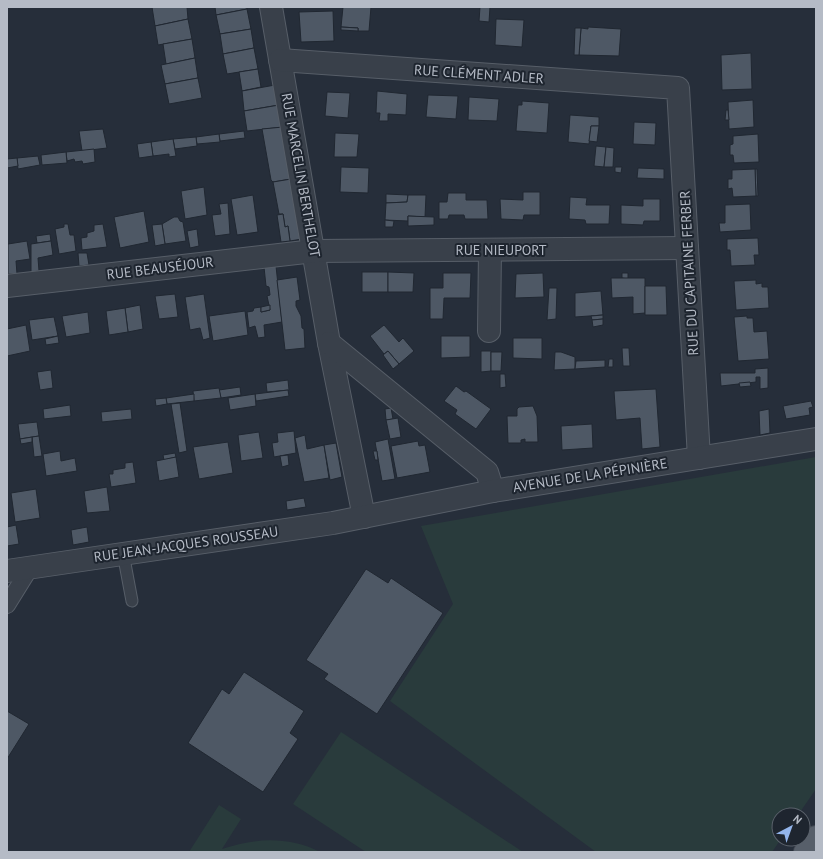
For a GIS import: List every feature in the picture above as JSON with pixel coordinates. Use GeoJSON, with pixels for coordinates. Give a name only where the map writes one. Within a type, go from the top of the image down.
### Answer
{"type":"FeatureCollection","features":[{"type":"Feature","properties":{"kind":"main road"},"geometry":{"type":"LineString","coordinates":[[805,852],[816,837]]}},
{"type":"Feature","properties":{"kind":"street","name":"RUE MARCELIN BERTHELOT"},"geometry":{"type":"LineString","coordinates":[[271,7],[329,343],[364,517]]}},
{"type":"Feature","properties":{"kind":"street","name":"RUE CLÉMENT ADLER"},"geometry":{"type":"LineString","coordinates":[[280,60],[678,88]]}},
{"type":"Feature","properties":{"kind":"street","name":"RUE DU CAPITAINE FERBER"},"geometry":{"type":"LineString","coordinates":[[678,88],[699,458]]}},
{"type":"Feature","properties":{"kind":"street","name":"RUE NIEUPORT"},"geometry":{"type":"LineString","coordinates":[[314,251],[687,248]]}},
{"type":"Feature","properties":{"kind":"street"},"geometry":{"type":"LineString","coordinates":[[489,331],[490,250]]}},
{"type":"Feature","properties":{"kind":"street","name":"RUE BEAUSÉJOUR"},"geometry":{"type":"LineString","coordinates":[[7,286],[314,251]]}},
{"type":"Feature","properties":{"kind":"street"},"geometry":{"type":"LineString","coordinates":[[329,343],[487,472],[493,491]]}},
{"type":"Feature","properties":{"kind":"street","name":"AVENUE DE LA PÉPINIÈRE"},"geometry":{"type":"LineString","coordinates":[[364,517],[493,491],[816,439]]}},
{"type":"Feature","properties":{"kind":"street","name":"RUE JEAN-JACQUES ROUSSEAU"},"geometry":{"type":"LineString","coordinates":[[7,571],[364,517]]}},
{"type":"Feature","properties":{"kind":"street"},"geometry":{"type":"LineString","coordinates":[[7,605],[30,568]]}},
{"type":"Feature","properties":{"kind":"lane"},"geometry":{"type":"LineString","coordinates":[[123,553],[132,601]]}},
{"type":"Feature","properties":{"kind":"shaded area"},"geometry":{"type":"Polygon","coordinates":[[[816,457],[816,789],[804,807],[771,807],[771,847],[775,847],[772,852],[596,852],[390,701],[453,604],[421,526],[816,457]]]}},
{"type":"Feature","properties":{"kind":"shaded area"},"geometry":{"type":"Polygon","coordinates":[[[341,732],[523,852],[366,852],[293,804],[341,732]]]}},
{"type":"Feature","properties":{"kind":"shaded area"},"geometry":{"type":"Polygon","coordinates":[[[219,805],[241,819],[222,849],[234,845],[271,840],[296,843],[320,852],[189,852],[219,805]]]}},
{"type":"Feature","properties":{"kind":"building"},"geometry":{"type":"Polygon","coordinates":[[[152,7],[187,7],[188,19],[155,26],[152,7]]]}},
{"type":"Feature","properties":{"kind":"building"},"geometry":{"type":"Polygon","coordinates":[[[215,7],[247,7],[247,9],[216,15],[215,7]]]}},
{"type":"Feature","properties":{"kind":"building"},"geometry":{"type":"Polygon","coordinates":[[[343,7],[371,7],[369,31],[358,31],[358,28],[341,27],[343,7]]]}},
{"type":"Feature","properties":{"kind":"building"},"geometry":{"type":"Polygon","coordinates":[[[480,7],[490,7],[489,22],[479,21],[480,7]]]}},
{"type":"Feature","properties":{"kind":"building"},"geometry":{"type":"Polygon","coordinates":[[[247,9],[251,29],[220,34],[216,15],[247,9]]]}},
{"type":"Feature","properties":{"kind":"building"},"geometry":{"type":"Polygon","coordinates":[[[333,11],[334,41],[301,42],[299,12],[333,11]]]}},
{"type":"Feature","properties":{"kind":"building"},"geometry":{"type":"Polygon","coordinates":[[[188,19],[192,39],[158,45],[155,26],[188,19]]]}},
{"type":"Feature","properties":{"kind":"building"},"geometry":{"type":"Polygon","coordinates":[[[496,19],[524,20],[522,47],[495,45],[496,19]]]}},
{"type":"Feature","properties":{"kind":"building"},"geometry":{"type":"Polygon","coordinates":[[[341,27],[358,28],[358,31],[341,30],[341,27]]]}},
{"type":"Feature","properties":{"kind":"building"},"geometry":{"type":"Polygon","coordinates":[[[588,27],[621,29],[619,56],[579,55],[581,28],[588,29],[588,27]]]}},
{"type":"Feature","properties":{"kind":"building"},"geometry":{"type":"Polygon","coordinates":[[[575,28],[581,28],[579,55],[574,55],[575,28]]]}},
{"type":"Feature","properties":{"kind":"building"},"geometry":{"type":"Polygon","coordinates":[[[251,29],[254,48],[223,54],[220,34],[251,29]]]}},
{"type":"Feature","properties":{"kind":"building"},"geometry":{"type":"Polygon","coordinates":[[[192,39],[195,58],[166,64],[163,44],[192,39]]]}},
{"type":"Feature","properties":{"kind":"building"},"geometry":{"type":"Polygon","coordinates":[[[254,48],[258,69],[227,74],[223,54],[254,48]]]}},
{"type":"Feature","properties":{"kind":"building"},"geometry":{"type":"Polygon","coordinates":[[[751,53],[752,89],[722,90],[721,55],[751,53]]]}},
{"type":"Feature","properties":{"kind":"building"},"geometry":{"type":"Polygon","coordinates":[[[195,58],[198,78],[165,84],[161,65],[195,58]]]}},
{"type":"Feature","properties":{"kind":"building"},"geometry":{"type":"Polygon","coordinates":[[[258,69],[261,87],[242,91],[239,72],[258,69]]]}},
{"type":"Feature","properties":{"kind":"building"},"geometry":{"type":"Polygon","coordinates":[[[198,78],[202,98],[169,104],[165,84],[198,78]]]}},
{"type":"Feature","properties":{"kind":"building"},"geometry":{"type":"Polygon","coordinates":[[[275,85],[279,105],[244,111],[242,91],[275,85]]]}},
{"type":"Feature","properties":{"kind":"building"},"geometry":{"type":"Polygon","coordinates":[[[377,91],[407,94],[406,115],[388,114],[388,121],[379,121],[380,113],[376,113],[377,91]]]}},
{"type":"Feature","properties":{"kind":"building"},"geometry":{"type":"Polygon","coordinates":[[[327,92],[350,93],[348,118],[325,116],[327,92]]]}},
{"type":"Feature","properties":{"kind":"building"},"geometry":{"type":"Polygon","coordinates":[[[428,95],[458,96],[456,119],[426,117],[428,95]]]}},
{"type":"Feature","properties":{"kind":"building"},"geometry":{"type":"Polygon","coordinates":[[[469,97],[499,99],[497,121],[468,120],[469,97]]]}},
{"type":"Feature","properties":{"kind":"building"},"geometry":{"type":"Polygon","coordinates":[[[753,100],[754,127],[729,129],[728,102],[753,100]]]}},
{"type":"Feature","properties":{"kind":"building"},"geometry":{"type":"Polygon","coordinates":[[[522,101],[549,103],[547,133],[516,131],[518,105],[522,105],[522,101]]]}},
{"type":"Feature","properties":{"kind":"building"},"geometry":{"type":"Polygon","coordinates":[[[279,105],[283,127],[247,131],[244,111],[279,105]]]}},
{"type":"Feature","properties":{"kind":"building"},"geometry":{"type":"Polygon","coordinates":[[[726,110],[728,110],[729,120],[725,120],[726,110]]]}},
{"type":"Feature","properties":{"kind":"building"},"geometry":{"type":"Polygon","coordinates":[[[570,115],[599,117],[599,126],[591,126],[589,144],[568,142],[570,115]]]}},
{"type":"Feature","properties":{"kind":"building"},"geometry":{"type":"Polygon","coordinates":[[[634,122],[656,123],[655,145],[633,144],[634,122]]]}},
{"type":"Feature","properties":{"kind":"building"},"geometry":{"type":"Polygon","coordinates":[[[591,126],[599,126],[597,142],[589,141],[591,126]]]}},
{"type":"Feature","properties":{"kind":"building"},"geometry":{"type":"Polygon","coordinates":[[[283,127],[291,179],[273,182],[271,180],[262,129],[283,127]]]}},
{"type":"Feature","properties":{"kind":"building"},"geometry":{"type":"Polygon","coordinates":[[[103,129],[107,148],[82,151],[79,131],[103,129]]]}},
{"type":"Feature","properties":{"kind":"building"},"geometry":{"type":"Polygon","coordinates":[[[244,131],[245,138],[220,141],[219,134],[244,131]]]}},
{"type":"Feature","properties":{"kind":"building"},"geometry":{"type":"Polygon","coordinates":[[[335,133],[359,134],[357,157],[334,157],[335,133]]]}},
{"type":"Feature","properties":{"kind":"building"},"geometry":{"type":"Polygon","coordinates":[[[219,134],[220,142],[197,144],[196,137],[219,134]]]}},
{"type":"Feature","properties":{"kind":"building"},"geometry":{"type":"Polygon","coordinates":[[[758,134],[759,162],[734,163],[733,155],[730,155],[730,145],[733,144],[733,136],[758,134]]]}},
{"type":"Feature","properties":{"kind":"building"},"geometry":{"type":"Polygon","coordinates":[[[196,137],[197,146],[175,149],[173,139],[196,137]]]}},
{"type":"Feature","properties":{"kind":"building"},"geometry":{"type":"Polygon","coordinates":[[[173,139],[176,156],[169,157],[169,154],[153,156],[151,142],[173,139]]]}},
{"type":"Feature","properties":{"kind":"building"},"geometry":{"type":"Polygon","coordinates":[[[151,142],[153,156],[139,158],[137,144],[151,142]]]}},
{"type":"Feature","properties":{"kind":"building"},"geometry":{"type":"Polygon","coordinates":[[[596,146],[606,147],[604,167],[594,166],[596,146]]]}},
{"type":"Feature","properties":{"kind":"building"},"geometry":{"type":"Polygon","coordinates":[[[606,147],[614,148],[613,167],[604,167],[606,147]]]}},
{"type":"Feature","properties":{"kind":"building"},"geometry":{"type":"Polygon","coordinates":[[[94,149],[95,162],[83,164],[82,161],[75,162],[74,159],[67,161],[66,152],[94,149]]]}},
{"type":"Feature","properties":{"kind":"building"},"geometry":{"type":"Polygon","coordinates":[[[66,152],[67,163],[42,165],[41,155],[66,152]]]}},
{"type":"Feature","properties":{"kind":"building"},"geometry":{"type":"Polygon","coordinates":[[[38,156],[40,165],[18,169],[17,158],[38,156]]]}},
{"type":"Feature","properties":{"kind":"building"},"geometry":{"type":"Polygon","coordinates":[[[17,158],[18,166],[7,168],[7,159],[17,158]]]}},
{"type":"Feature","properties":{"kind":"building"},"geometry":{"type":"Polygon","coordinates":[[[341,167],[369,168],[368,193],[340,192],[341,167]]]}},
{"type":"Feature","properties":{"kind":"building"},"geometry":{"type":"Polygon","coordinates":[[[615,167],[622,167],[621,173],[615,172],[615,167]]]}},
{"type":"Feature","properties":{"kind":"building"},"geometry":{"type":"Polygon","coordinates":[[[638,168],[664,169],[664,179],[637,178],[638,168]]]}},
{"type":"Feature","properties":{"kind":"building"},"geometry":{"type":"Polygon","coordinates":[[[755,169],[757,169],[758,196],[756,196],[755,169]]]}},
{"type":"Feature","properties":{"kind":"building"},"geometry":{"type":"Polygon","coordinates":[[[755,169],[756,196],[733,197],[732,188],[728,189],[728,179],[732,179],[732,170],[755,169]]]}},
{"type":"Feature","properties":{"kind":"building"},"geometry":{"type":"Polygon","coordinates":[[[291,179],[302,239],[290,241],[288,226],[285,227],[283,214],[279,214],[273,182],[291,179]]]}},
{"type":"Feature","properties":{"kind":"building"},"geometry":{"type":"Polygon","coordinates":[[[204,187],[207,215],[185,219],[181,191],[204,187]]]}},
{"type":"Feature","properties":{"kind":"building"},"geometry":{"type":"Polygon","coordinates":[[[523,192],[540,192],[540,215],[524,215],[523,220],[501,219],[500,199],[523,200],[523,192]]]}},
{"type":"Feature","properties":{"kind":"building"},"geometry":{"type":"Polygon","coordinates":[[[448,193],[466,193],[466,200],[487,200],[488,219],[465,219],[464,215],[449,215],[448,219],[439,219],[439,202],[447,202],[448,193]]]}},
{"type":"Feature","properties":{"kind":"building"},"geometry":{"type":"Polygon","coordinates":[[[386,194],[408,195],[407,202],[386,203],[386,194]]]}},
{"type":"Feature","properties":{"kind":"building"},"geometry":{"type":"Polygon","coordinates":[[[253,195],[258,232],[237,235],[231,199],[253,195]]]}},
{"type":"Feature","properties":{"kind":"building"},"geometry":{"type":"Polygon","coordinates":[[[408,195],[426,195],[425,217],[408,216],[408,221],[385,220],[386,203],[407,202],[408,195]]]}},
{"type":"Feature","properties":{"kind":"building"},"geometry":{"type":"Polygon","coordinates":[[[570,197],[587,198],[586,205],[610,205],[609,224],[586,224],[585,220],[569,219],[570,197]]]}},
{"type":"Feature","properties":{"kind":"building"},"geometry":{"type":"Polygon","coordinates":[[[643,199],[660,199],[660,221],[644,221],[643,225],[621,224],[621,205],[643,206],[643,199]]]}},
{"type":"Feature","properties":{"kind":"building"},"geometry":{"type":"Polygon","coordinates":[[[228,203],[230,234],[215,236],[212,215],[221,214],[219,204],[228,203]]]}},
{"type":"Feature","properties":{"kind":"building"},"geometry":{"type":"Polygon","coordinates":[[[750,204],[751,230],[720,232],[719,223],[725,223],[725,205],[750,204]]]}},
{"type":"Feature","properties":{"kind":"building"},"geometry":{"type":"Polygon","coordinates":[[[144,211],[149,242],[120,248],[114,217],[144,211]]]}},
{"type":"Feature","properties":{"kind":"building"},"geometry":{"type":"Polygon","coordinates":[[[283,214],[285,227],[288,226],[290,241],[281,242],[277,215],[283,214]]]}},
{"type":"Feature","properties":{"kind":"building"},"geometry":{"type":"Polygon","coordinates":[[[408,216],[434,217],[434,225],[408,226],[408,216]]]}},
{"type":"Feature","properties":{"kind":"building"},"geometry":{"type":"Polygon","coordinates":[[[174,217],[178,217],[180,221],[183,222],[186,241],[165,244],[162,224],[174,217]]]}},
{"type":"Feature","properties":{"kind":"building"},"geometry":{"type":"Polygon","coordinates":[[[385,220],[394,221],[393,227],[385,227],[385,220]]]}},
{"type":"Feature","properties":{"kind":"building"},"geometry":{"type":"Polygon","coordinates":[[[64,224],[68,224],[70,235],[74,235],[76,251],[59,254],[55,229],[64,227],[64,224]]]}},
{"type":"Feature","properties":{"kind":"building"},"geometry":{"type":"Polygon","coordinates":[[[103,224],[107,247],[82,250],[81,238],[87,237],[87,233],[94,231],[94,225],[103,224]]]}},
{"type":"Feature","properties":{"kind":"building"},"geometry":{"type":"Polygon","coordinates":[[[162,224],[165,244],[155,246],[152,225],[162,224]]]}},
{"type":"Feature","properties":{"kind":"building"},"geometry":{"type":"Polygon","coordinates":[[[197,229],[199,246],[190,248],[187,231],[197,229]]]}},
{"type":"Feature","properties":{"kind":"building"},"geometry":{"type":"Polygon","coordinates":[[[50,234],[51,241],[37,243],[36,236],[50,234]]]}},
{"type":"Feature","properties":{"kind":"building"},"geometry":{"type":"Polygon","coordinates":[[[758,238],[759,255],[754,255],[755,265],[731,266],[730,250],[727,250],[727,239],[758,238]]]}},
{"type":"Feature","properties":{"kind":"building"},"geometry":{"type":"Polygon","coordinates":[[[27,241],[30,259],[16,261],[17,274],[8,274],[8,244],[27,241]]]}},
{"type":"Feature","properties":{"kind":"building"},"geometry":{"type":"Polygon","coordinates":[[[51,241],[53,255],[38,258],[39,271],[31,272],[31,244],[51,241]]]}},
{"type":"Feature","properties":{"kind":"building"},"geometry":{"type":"Polygon","coordinates":[[[78,253],[87,253],[89,265],[79,266],[78,253]]]}},
{"type":"Feature","properties":{"kind":"building"},"geometry":{"type":"Polygon","coordinates":[[[276,266],[282,322],[264,325],[265,337],[258,338],[255,326],[249,328],[247,312],[253,311],[254,308],[261,307],[261,312],[270,310],[267,296],[270,295],[269,287],[266,286],[264,267],[276,266]]]}},
{"type":"Feature","properties":{"kind":"building"},"geometry":{"type":"Polygon","coordinates":[[[362,272],[388,272],[388,292],[362,292],[362,272]]]}},
{"type":"Feature","properties":{"kind":"building"},"geometry":{"type":"Polygon","coordinates":[[[388,272],[414,273],[413,292],[388,292],[388,272]]]}},
{"type":"Feature","properties":{"kind":"building"},"geometry":{"type":"Polygon","coordinates":[[[443,273],[471,273],[470,298],[444,298],[443,319],[430,319],[430,288],[443,288],[443,273]]]}},
{"type":"Feature","properties":{"kind":"building"},"geometry":{"type":"Polygon","coordinates":[[[543,273],[544,297],[515,298],[516,274],[543,273]]]}},
{"type":"Feature","properties":{"kind":"building"},"geometry":{"type":"Polygon","coordinates":[[[622,273],[628,273],[628,279],[622,278],[622,273]]]}},
{"type":"Feature","properties":{"kind":"building"},"geometry":{"type":"Polygon","coordinates":[[[297,277],[300,300],[296,301],[296,306],[301,316],[302,328],[304,329],[305,348],[285,350],[277,280],[297,277]]]}},
{"type":"Feature","properties":{"kind":"building"},"geometry":{"type":"Polygon","coordinates":[[[611,278],[645,278],[645,313],[633,314],[633,297],[612,298],[611,278]]]}},
{"type":"Feature","properties":{"kind":"building"},"geometry":{"type":"Polygon","coordinates":[[[756,280],[756,284],[762,283],[762,287],[768,287],[769,308],[736,310],[734,281],[756,280]]]}},
{"type":"Feature","properties":{"kind":"building"},"geometry":{"type":"Polygon","coordinates":[[[645,286],[666,286],[667,315],[645,315],[645,286]]]}},
{"type":"Feature","properties":{"kind":"building"},"geometry":{"type":"Polygon","coordinates":[[[549,288],[557,288],[556,319],[547,320],[549,288]]]}},
{"type":"Feature","properties":{"kind":"building"},"geometry":{"type":"Polygon","coordinates":[[[601,291],[603,315],[575,317],[575,293],[601,291]]]}},
{"type":"Feature","properties":{"kind":"building"},"geometry":{"type":"Polygon","coordinates":[[[175,294],[178,317],[159,319],[155,296],[175,294]]]}},
{"type":"Feature","properties":{"kind":"building"},"geometry":{"type":"Polygon","coordinates":[[[204,294],[210,338],[203,340],[200,328],[190,330],[185,297],[204,294]]]}},
{"type":"Feature","properties":{"kind":"building"},"geometry":{"type":"Polygon","coordinates":[[[140,305],[143,329],[128,332],[125,308],[140,305]]]}},
{"type":"Feature","properties":{"kind":"building"},"geometry":{"type":"Polygon","coordinates":[[[270,305],[270,310],[261,312],[261,307],[270,305]]]}},
{"type":"Feature","properties":{"kind":"building"},"geometry":{"type":"Polygon","coordinates":[[[125,308],[128,332],[109,335],[106,311],[125,308]]]}},
{"type":"Feature","properties":{"kind":"building"},"geometry":{"type":"Polygon","coordinates":[[[245,311],[248,335],[213,341],[209,316],[245,311]]]}},
{"type":"Feature","properties":{"kind":"building"},"geometry":{"type":"Polygon","coordinates":[[[88,312],[90,333],[66,337],[62,316],[88,312]]]}},
{"type":"Feature","properties":{"kind":"building"},"geometry":{"type":"Polygon","coordinates":[[[603,315],[603,319],[592,320],[591,316],[603,315]]]}},
{"type":"Feature","properties":{"kind":"building"},"geometry":{"type":"Polygon","coordinates":[[[747,316],[747,318],[753,318],[754,332],[767,331],[769,359],[738,361],[734,317],[747,316]]]}},
{"type":"Feature","properties":{"kind":"building"},"geometry":{"type":"Polygon","coordinates":[[[54,317],[58,336],[32,340],[29,320],[54,317]]]}},
{"type":"Feature","properties":{"kind":"building"},"geometry":{"type":"Polygon","coordinates":[[[603,319],[603,325],[593,327],[592,320],[603,319]]]}},
{"type":"Feature","properties":{"kind":"building"},"geometry":{"type":"Polygon","coordinates":[[[26,325],[30,351],[7,356],[7,329],[26,325]]]}},
{"type":"Feature","properties":{"kind":"building"},"geometry":{"type":"Polygon","coordinates":[[[384,325],[399,342],[403,338],[414,351],[399,364],[388,351],[384,354],[370,336],[384,325]]]}},
{"type":"Feature","properties":{"kind":"building"},"geometry":{"type":"Polygon","coordinates":[[[58,336],[59,343],[46,345],[45,339],[58,336]]]}},
{"type":"Feature","properties":{"kind":"building"},"geometry":{"type":"Polygon","coordinates":[[[441,336],[470,336],[470,357],[441,358],[441,336]]]}},
{"type":"Feature","properties":{"kind":"building"},"geometry":{"type":"Polygon","coordinates":[[[513,338],[542,338],[542,359],[513,358],[513,338]]]}},
{"type":"Feature","properties":{"kind":"building"},"geometry":{"type":"Polygon","coordinates":[[[622,348],[629,348],[630,366],[623,366],[622,348]]]}},
{"type":"Feature","properties":{"kind":"building"},"geometry":{"type":"Polygon","coordinates":[[[388,351],[399,364],[393,369],[383,355],[388,351]]]}},
{"type":"Feature","properties":{"kind":"building"},"geometry":{"type":"Polygon","coordinates":[[[481,351],[491,351],[491,371],[481,372],[481,351]]]}},
{"type":"Feature","properties":{"kind":"building"},"geometry":{"type":"Polygon","coordinates":[[[491,352],[502,352],[501,371],[491,371],[491,352]]]}},
{"type":"Feature","properties":{"kind":"building"},"geometry":{"type":"Polygon","coordinates":[[[555,352],[561,352],[575,357],[575,369],[554,370],[555,352]]]}},
{"type":"Feature","properties":{"kind":"building"},"geometry":{"type":"Polygon","coordinates":[[[609,359],[613,359],[613,367],[608,367],[609,359]]]}},
{"type":"Feature","properties":{"kind":"building"},"geometry":{"type":"Polygon","coordinates":[[[605,360],[605,367],[575,369],[576,361],[605,360]]]}},
{"type":"Feature","properties":{"kind":"building"},"geometry":{"type":"Polygon","coordinates":[[[768,368],[768,388],[760,389],[760,377],[756,377],[756,382],[721,386],[720,373],[755,373],[755,369],[768,368]]]}},
{"type":"Feature","properties":{"kind":"building"},"geometry":{"type":"Polygon","coordinates":[[[51,370],[53,388],[40,390],[37,372],[51,370]]]}},
{"type":"Feature","properties":{"kind":"building"},"geometry":{"type":"Polygon","coordinates":[[[500,374],[505,374],[506,387],[500,388],[500,374]]]}},
{"type":"Feature","properties":{"kind":"building"},"geometry":{"type":"Polygon","coordinates":[[[288,380],[289,390],[267,392],[266,383],[288,380]]]}},
{"type":"Feature","properties":{"kind":"building"},"geometry":{"type":"Polygon","coordinates":[[[750,382],[751,386],[740,387],[739,383],[750,382]]]}},
{"type":"Feature","properties":{"kind":"building"},"geometry":{"type":"Polygon","coordinates":[[[456,386],[464,392],[466,391],[491,409],[476,429],[455,414],[457,410],[444,401],[456,386]]]}},
{"type":"Feature","properties":{"kind":"building"},"geometry":{"type":"Polygon","coordinates":[[[240,387],[241,395],[221,398],[219,390],[240,387]]]}},
{"type":"Feature","properties":{"kind":"building"},"geometry":{"type":"Polygon","coordinates":[[[219,388],[221,398],[194,401],[193,391],[219,388]]]}},
{"type":"Feature","properties":{"kind":"building"},"geometry":{"type":"Polygon","coordinates":[[[656,389],[660,447],[642,449],[640,418],[616,420],[614,391],[656,389]]]}},
{"type":"Feature","properties":{"kind":"building"},"geometry":{"type":"Polygon","coordinates":[[[288,390],[289,396],[256,401],[255,394],[288,390]]]}},
{"type":"Feature","properties":{"kind":"building"},"geometry":{"type":"Polygon","coordinates":[[[194,394],[194,401],[167,404],[166,398],[194,394]]]}},
{"type":"Feature","properties":{"kind":"building"},"geometry":{"type":"Polygon","coordinates":[[[255,394],[256,406],[230,410],[228,398],[255,394]]]}},
{"type":"Feature","properties":{"kind":"building"},"geometry":{"type":"Polygon","coordinates":[[[166,398],[167,404],[156,406],[155,399],[166,398]]]}},
{"type":"Feature","properties":{"kind":"building"},"geometry":{"type":"Polygon","coordinates":[[[811,401],[813,407],[809,408],[810,415],[786,419],[783,406],[811,401]]]}},
{"type":"Feature","properties":{"kind":"building"},"geometry":{"type":"Polygon","coordinates":[[[180,403],[187,451],[179,453],[171,404],[180,403]]]}},
{"type":"Feature","properties":{"kind":"building"},"geometry":{"type":"Polygon","coordinates":[[[70,405],[71,416],[44,419],[43,409],[70,405]]]}},
{"type":"Feature","properties":{"kind":"building"},"geometry":{"type":"Polygon","coordinates":[[[533,406],[537,416],[538,442],[525,442],[525,439],[521,440],[521,443],[508,443],[507,416],[517,416],[517,409],[519,407],[533,406]]]}},
{"type":"Feature","properties":{"kind":"building"},"geometry":{"type":"Polygon","coordinates":[[[391,408],[393,419],[386,420],[385,409],[391,408]]]}},
{"type":"Feature","properties":{"kind":"building"},"geometry":{"type":"Polygon","coordinates":[[[131,409],[132,419],[102,422],[101,412],[131,409]]]}},
{"type":"Feature","properties":{"kind":"building"},"geometry":{"type":"Polygon","coordinates":[[[769,409],[770,433],[760,435],[759,411],[769,409]]]}},
{"type":"Feature","properties":{"kind":"building"},"geometry":{"type":"Polygon","coordinates":[[[398,418],[401,437],[390,439],[386,420],[398,418]]]}},
{"type":"Feature","properties":{"kind":"building"},"geometry":{"type":"Polygon","coordinates":[[[37,422],[39,436],[20,439],[18,424],[37,422]]]}},
{"type":"Feature","properties":{"kind":"building"},"geometry":{"type":"Polygon","coordinates":[[[592,424],[593,448],[562,450],[561,426],[592,424]]]}},
{"type":"Feature","properties":{"kind":"building"},"geometry":{"type":"Polygon","coordinates":[[[294,431],[296,453],[274,457],[272,443],[278,442],[277,433],[294,431]]]}},
{"type":"Feature","properties":{"kind":"building"},"geometry":{"type":"Polygon","coordinates":[[[259,432],[263,458],[241,461],[238,435],[259,432]]]}},
{"type":"Feature","properties":{"kind":"building"},"geometry":{"type":"Polygon","coordinates":[[[305,435],[307,449],[324,445],[329,478],[304,482],[295,438],[305,435]]]}},
{"type":"Feature","properties":{"kind":"building"},"geometry":{"type":"Polygon","coordinates":[[[39,436],[42,456],[34,457],[32,437],[39,436]]]}},
{"type":"Feature","properties":{"kind":"building"},"geometry":{"type":"Polygon","coordinates":[[[32,437],[32,442],[21,444],[20,439],[32,437]]]}},
{"type":"Feature","properties":{"kind":"building"},"geometry":{"type":"Polygon","coordinates":[[[388,439],[395,479],[382,481],[375,442],[388,439]]]}},
{"type":"Feature","properties":{"kind":"building"},"geometry":{"type":"Polygon","coordinates":[[[418,441],[419,446],[425,445],[430,472],[397,478],[391,446],[418,441]]]}},
{"type":"Feature","properties":{"kind":"building"},"geometry":{"type":"Polygon","coordinates":[[[228,442],[233,473],[199,479],[193,447],[228,442]]]}},
{"type":"Feature","properties":{"kind":"building"},"geometry":{"type":"Polygon","coordinates":[[[336,443],[342,477],[330,480],[324,445],[336,443]]]}},
{"type":"Feature","properties":{"kind":"building"},"geometry":{"type":"Polygon","coordinates":[[[60,451],[61,461],[75,458],[77,471],[46,476],[43,454],[60,451]]]}},
{"type":"Feature","properties":{"kind":"building"},"geometry":{"type":"Polygon","coordinates":[[[373,451],[377,451],[378,460],[375,460],[373,451]]]}},
{"type":"Feature","properties":{"kind":"building"},"geometry":{"type":"Polygon","coordinates":[[[175,453],[176,457],[164,460],[163,455],[175,453]]]}},
{"type":"Feature","properties":{"kind":"building"},"geometry":{"type":"Polygon","coordinates":[[[288,455],[289,465],[282,467],[280,456],[288,455]]]}},
{"type":"Feature","properties":{"kind":"building"},"geometry":{"type":"Polygon","coordinates":[[[176,457],[179,477],[159,481],[156,461],[176,457]]]}},
{"type":"Feature","properties":{"kind":"building"},"geometry":{"type":"Polygon","coordinates":[[[133,462],[136,483],[111,487],[109,474],[113,474],[113,470],[125,468],[125,463],[133,462]]]}},
{"type":"Feature","properties":{"kind":"building"},"geometry":{"type":"Polygon","coordinates":[[[107,487],[110,511],[87,513],[84,491],[107,487]]]}},
{"type":"Feature","properties":{"kind":"building"},"geometry":{"type":"Polygon","coordinates":[[[36,489],[40,518],[15,522],[11,493],[36,489]]]}},
{"type":"Feature","properties":{"kind":"building"},"geometry":{"type":"Polygon","coordinates":[[[304,498],[306,507],[287,510],[286,501],[304,498]]]}},
{"type":"Feature","properties":{"kind":"building"},"geometry":{"type":"Polygon","coordinates":[[[16,525],[19,544],[7,546],[7,527],[16,525]]]}},
{"type":"Feature","properties":{"kind":"building"},"geometry":{"type":"Polygon","coordinates":[[[87,527],[89,542],[73,545],[71,530],[87,527]]]}},
{"type":"Feature","properties":{"kind":"building"},"geometry":{"type":"Polygon","coordinates":[[[366,569],[388,583],[391,578],[443,613],[377,714],[324,679],[328,674],[306,660],[366,569]]]}},
{"type":"Feature","properties":{"kind":"building"},"geometry":{"type":"Polygon","coordinates":[[[244,672],[304,711],[290,733],[298,739],[263,792],[188,743],[222,689],[229,694],[244,672]]]}},
{"type":"Feature","properties":{"kind":"building"},"geometry":{"type":"Polygon","coordinates":[[[7,711],[29,724],[7,759],[7,711]]]}}]}
